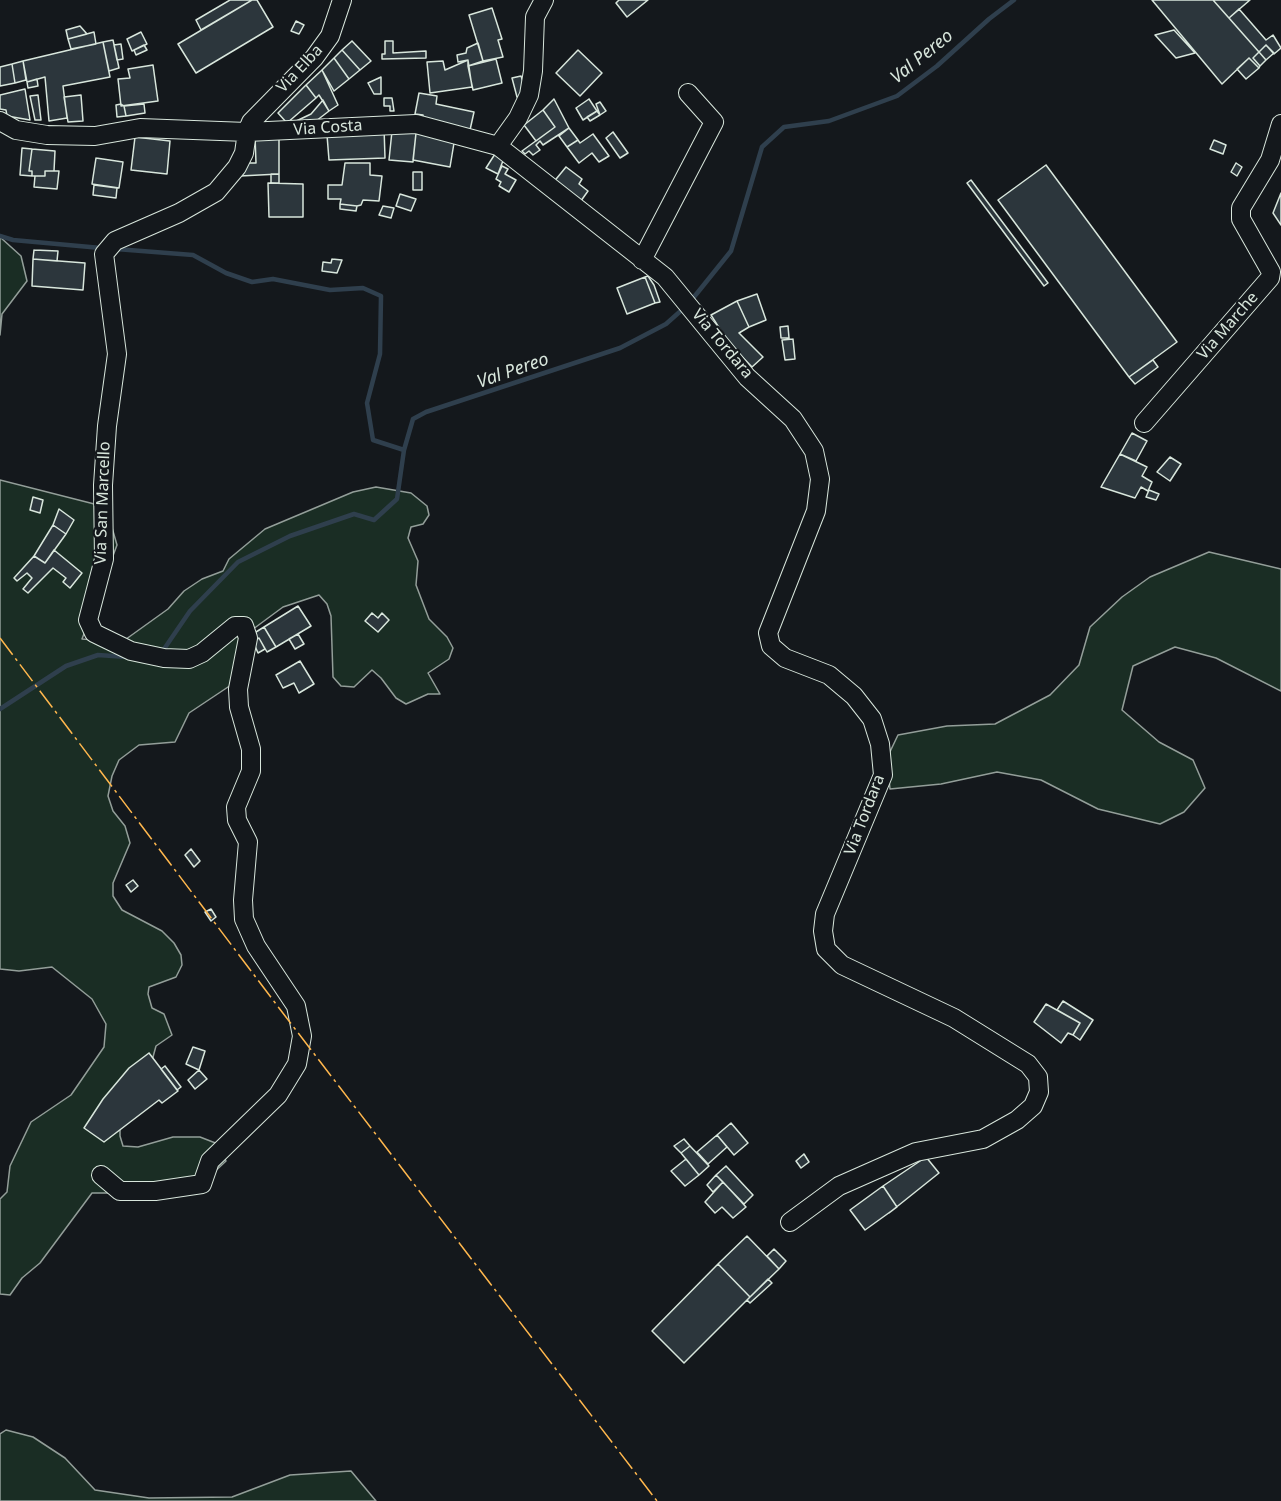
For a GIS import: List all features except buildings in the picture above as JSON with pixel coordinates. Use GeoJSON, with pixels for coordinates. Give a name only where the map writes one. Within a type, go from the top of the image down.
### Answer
{"type":"FeatureCollection","features":[{"type":"Feature","properties":{"kind":"street","name":"Via Elba"},"geometry":{"type":"LineString","coordinates":[[247,132],[251,122],[314,58],[330,36],[342,0]]}},
{"type":"Feature","properties":{"kind":"street"},"geometry":{"type":"LineString","coordinates":[[498,146],[518,118],[529,95],[533,71],[535,17],[544,0]]}},
{"type":"Feature","properties":{"kind":"street"},"geometry":{"type":"LineString","coordinates":[[642,260],[714,122],[688,93]]}},
{"type":"Feature","properties":{"kind":"street","name":"Via Costa"},"geometry":{"type":"LineString","coordinates":[[0,122],[16,130],[48,135],[95,136],[140,128],[247,132],[416,124],[498,146]]}},
{"type":"Feature","properties":{"kind":"street","name":"Via Marche"},"geometry":{"type":"LineString","coordinates":[[1144,423],[1270,278],[1271,272],[1240,219],[1240,208],[1270,160],[1281,124]]}},
{"type":"Feature","properties":{"kind":"street","name":"Via San Marcello"},"geometry":{"type":"LineString","coordinates":[[101,1176],[120,1191],[155,1191],[202,1184],[210,1161],[278,1095],[297,1064],[302,1036],[296,1006],[256,946],[244,919],[243,900],[248,842],[237,820],[236,807],[251,771],[251,748],[239,707],[238,689],[248,638],[244,626],[235,626],[202,653],[189,659],[164,658],[131,651],[94,633],[88,620],[104,559],[103,486],[106,426],[117,354],[104,254],[115,241],[179,213],[216,192],[241,160],[247,132]]}},
{"type":"Feature","properties":{"kind":"street","name":"Via Tordara"},"geometry":{"type":"LineString","coordinates":[[498,146],[665,277],[747,377],[793,419],[814,451],[820,479],[816,511],[768,633],[769,640],[771,646],[785,658],[829,675],[854,696],[872,719],[880,744],[884,775],[825,914],[823,931],[826,949],[842,965],[954,1018],[1028,1064],[1038,1077],[1039,1092],[1033,1106],[1017,1120],[983,1139],[916,1152],[839,1186],[790,1222]]}},
{"type":"Feature","properties":{"kind":"green space"},"geometry":{"type":"Polygon","coordinates":[[[0,237],[21,256],[27,281],[2,314],[0,335],[0,237]]]}},
{"type":"Feature","properties":{"kind":"green space"},"geometry":{"type":"Polygon","coordinates":[[[0,480],[106,507],[117,545],[82,639],[122,642],[168,609],[184,591],[202,579],[223,571],[229,559],[265,529],[353,492],[376,487],[411,493],[427,506],[429,515],[423,524],[411,527],[408,538],[418,561],[416,585],[429,619],[447,637],[453,648],[449,659],[428,673],[440,694],[428,694],[406,704],[396,698],[372,670],[354,687],[341,686],[333,677],[331,616],[327,604],[319,595],[283,607],[241,638],[243,677],[189,713],[175,742],[139,745],[119,760],[112,776],[108,796],[113,811],[125,826],[130,843],[113,883],[113,896],[122,910],[162,931],[174,943],[181,955],[182,965],[176,977],[149,987],[148,994],[152,1008],[164,1014],[172,1035],[156,1046],[150,1068],[120,1116],[120,1136],[123,1146],[138,1147],[173,1137],[200,1137],[218,1144],[226,1161],[192,1193],[92,1193],[40,1263],[22,1278],[10,1295],[0,1294],[0,1199],[7,1192],[10,1166],[31,1122],[71,1095],[104,1047],[106,1024],[92,999],[52,967],[19,971],[0,969],[0,480]]]}},
{"type":"Feature","properties":{"kind":"green space"},"geometry":{"type":"Polygon","coordinates":[[[1209,552],[1281,569],[1281,691],[1216,658],[1175,647],[1133,666],[1122,710],[1159,742],[1193,760],[1205,788],[1184,812],[1160,824],[1098,809],[1041,780],[997,772],[941,784],[890,789],[887,758],[898,735],[947,726],[995,724],[1050,695],[1079,665],[1090,627],[1122,597],[1150,577],[1209,552]]]}},
{"type":"Feature","properties":{"kind":"green space"},"geometry":{"type":"Polygon","coordinates":[[[6,1430],[33,1437],[65,1458],[95,1490],[149,1498],[232,1497],[290,1475],[351,1471],[376,1501],[0,1501],[0,1434],[6,1430]]]}},
{"type":"Feature","properties":{"kind":"waterway","name":"Val Pereo"},"geometry":{"type":"LineString","coordinates":[[690,302],[731,251],[762,147],[784,127],[829,121],[897,96],[937,66],[989,19],[1014,0]]}},
{"type":"Feature","properties":{"kind":"waterway"},"geometry":{"type":"LineString","coordinates":[[0,236],[13,240],[101,248]]}},
{"type":"Feature","properties":{"kind":"waterway"},"geometry":{"type":"LineString","coordinates":[[116,249],[193,255],[226,273],[252,282],[273,279],[330,290],[363,288],[381,296],[380,354],[367,403],[373,440],[404,450]]}},
{"type":"Feature","properties":{"kind":"waterway","name":"Val Pereo"},"geometry":{"type":"LineString","coordinates":[[162,652],[190,611],[238,562],[290,536],[354,514],[374,520],[397,499],[404,450],[413,419],[426,412],[620,348],[666,324],[684,308]]}},
{"type":"Feature","properties":{"kind":"waterway","name":"Val Pereo"},"geometry":{"type":"LineString","coordinates":[[0,709],[66,666],[98,655],[127,657]]}},
{"type":"Feature","properties":{"kind":"power"},"geometry":{"type":"LineString","coordinates":[[0,638],[279,1008],[657,1501]]}}]}
